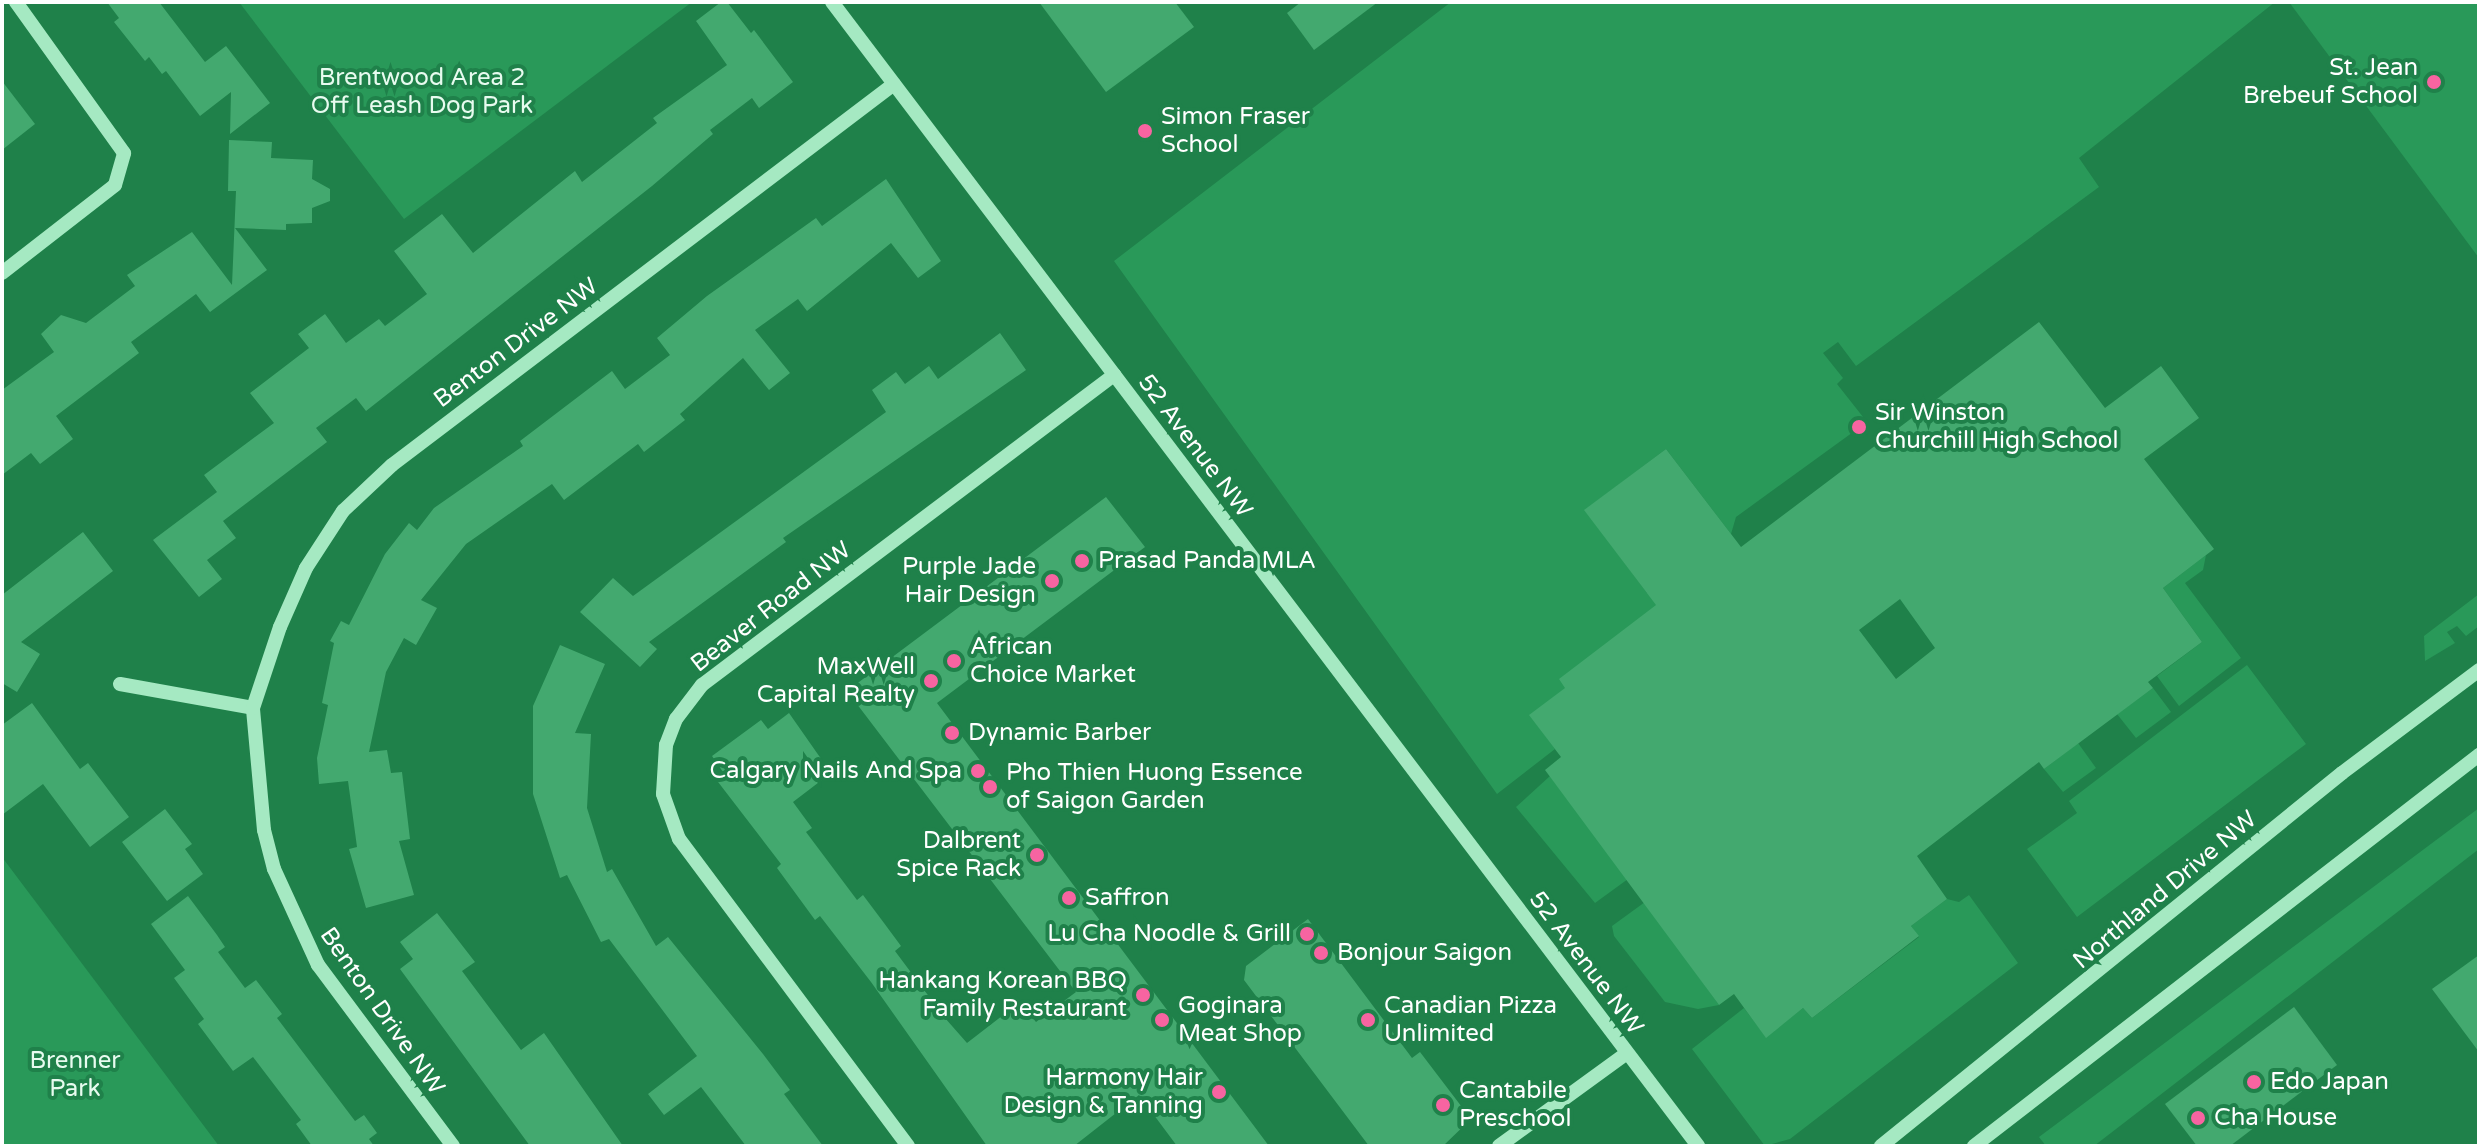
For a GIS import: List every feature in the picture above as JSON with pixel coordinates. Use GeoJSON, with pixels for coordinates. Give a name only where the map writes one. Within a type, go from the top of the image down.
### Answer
{"type":"FeatureCollection","features":[{"type":"Feature","properties":{"kind":"street"},"geometry":{"type":"LineString","coordinates":[[2,273],[115,185],[124,153],[16,2]]}},
{"type":"Feature","properties":{"kind":"street","name":"52 Avenue NW"},"geometry":{"type":"LineString","coordinates":[[832,2],[1698,1146]]}},
{"type":"Feature","properties":{"kind":"street","name":"Benton Drive NW"},"geometry":{"type":"LineString","coordinates":[[453,1146],[318,965],[298,929],[264,830],[253,708],[306,568],[343,511],[392,465],[894,84]]}},
{"type":"Feature","properties":{"kind":"street","name":"Beaver Road NW"},"geometry":{"type":"LineString","coordinates":[[908,1146],[679,839],[663,794],[666,745],[676,719],[702,685],[1114,375]]}},
{"type":"Feature","properties":{"kind":"street","name":"Northland Drive NW"},"geometry":{"type":"LineString","coordinates":[[1881,1146],[2342,773],[2479,670]]}},
{"type":"Feature","properties":{"kind":"street"},"geometry":{"type":"LineString","coordinates":[[120,684],[253,708]]}},
{"type":"Feature","properties":{"kind":"street"},"geometry":{"type":"LineString","coordinates":[[1974,1146],[2479,755]]}},
{"type":"Feature","properties":{"kind":"street"},"geometry":{"type":"LineString","coordinates":[[1499,1146],[1627,1053]]}},
{"type":"Feature","properties":{"kind":"green space","name":"Brentwood Area 2 Off Leash Dog Park"},"geometry":{"type":"Polygon","coordinates":[[[239,2],[692,2],[404,219],[239,2]]]}},
{"type":"Feature","properties":{"kind":"green space"},"geometry":{"type":"Polygon","coordinates":[[[1451,2],[2275,2],[2079,158],[2099,187],[1856,366],[1838,342],[1823,353],[1843,378],[1837,384],[1867,422],[1736,517],[1731,534],[1666,449],[1585,510],[1647,593],[1685,565],[1702,587],[1530,715],[1555,749],[1497,794],[1114,261],[1451,2]]]}},
{"type":"Feature","properties":{"kind":"green space","name":"St. Jean Brebeuf School"},"geometry":{"type":"Polygon","coordinates":[[[2289,2],[2479,2],[2479,258],[2289,2]]]}},
{"type":"Feature","properties":{"kind":"green space"},"geometry":{"type":"Polygon","coordinates":[[[2206,555],[2203,570],[2185,583],[2241,658],[2179,706],[2157,676],[2202,642],[2163,588],[2206,555]]]}},
{"type":"Feature","properties":{"kind":"green space"},"geometry":{"type":"Polygon","coordinates":[[[2479,594],[2479,626],[2466,636],[2457,626],[2447,632],[2455,643],[2425,661],[2424,636],[2479,594]]]}},
{"type":"Feature","properties":{"kind":"green space"},"geometry":{"type":"Polygon","coordinates":[[[2247,665],[2306,744],[2077,917],[2027,849],[2077,813],[2069,801],[2247,665]]]}},
{"type":"Feature","properties":{"kind":"green space"},"geometry":{"type":"Polygon","coordinates":[[[2153,688],[2171,712],[2136,738],[2117,714],[2153,688]]]}},
{"type":"Feature","properties":{"kind":"green space"},"geometry":{"type":"Polygon","coordinates":[[[2078,743],[2096,768],[2063,792],[2044,769],[2078,743]]]}},
{"type":"Feature","properties":{"kind":"green space"},"geometry":{"type":"Polygon","coordinates":[[[1550,776],[1628,879],[1595,903],[1516,807],[1550,776]]]}},
{"type":"Feature","properties":{"kind":"green space"},"geometry":{"type":"Polygon","coordinates":[[[2479,808],[2479,849],[2094,1146],[2046,1146],[2039,1137],[2479,808]]]}},
{"type":"Feature","properties":{"kind":"green space","name":"Brenner Park"},"geometry":{"type":"Polygon","coordinates":[[[2,857],[219,1146],[2,1146],[2,857]]]}},
{"type":"Feature","properties":{"kind":"green space"},"geometry":{"type":"Polygon","coordinates":[[[1969,895],[2018,963],[1790,1139],[1765,1146],[1692,1049],[1744,1008],[1766,1037],[1803,1008],[1812,1018],[1919,937],[1911,926],[1947,899],[1959,902],[1969,895]]]}},
{"type":"Feature","properties":{"kind":"green space"},"geometry":{"type":"Polygon","coordinates":[[[1645,902],[1719,1005],[1698,1009],[1665,1002],[1614,936],[1612,926],[1645,902]]]}},
{"type":"Feature","properties":{"kind":"building"},"geometry":{"type":"Polygon","coordinates":[[[107,2],[159,2],[205,62],[226,46],[270,103],[230,134],[231,92],[200,116],[166,71],[162,74],[149,57],[145,61],[114,22],[119,18],[107,2]]]}},
{"type":"Feature","properties":{"kind":"building"},"geometry":{"type":"Polygon","coordinates":[[[721,2],[727,2],[751,33],[754,30],[793,82],[759,108],[752,98],[710,130],[713,134],[652,186],[366,411],[356,398],[316,428],[327,442],[223,521],[236,538],[207,560],[222,579],[199,597],[153,540],[217,492],[204,475],[274,423],[250,393],[309,348],[298,334],[325,314],[346,343],[379,319],[385,326],[427,294],[394,251],[442,214],[473,253],[575,171],[582,182],[657,123],[653,118],[727,65],[696,21],[721,2]]]}},
{"type":"Feature","properties":{"kind":"building"},"geometry":{"type":"Polygon","coordinates":[[[1039,2],[1175,2],[1194,27],[1106,92],[1039,2]]]}},
{"type":"Feature","properties":{"kind":"building"},"geometry":{"type":"Polygon","coordinates":[[[1301,2],[1378,2],[1314,50],[1287,13],[1301,2]]]}},
{"type":"Feature","properties":{"kind":"building"},"geometry":{"type":"Polygon","coordinates":[[[2,81],[35,124],[2,150],[2,81]]]}},
{"type":"Feature","properties":{"kind":"building"},"geometry":{"type":"Polygon","coordinates":[[[229,140],[272,142],[271,158],[313,160],[312,179],[330,189],[330,201],[312,208],[312,223],[286,224],[286,230],[235,228],[267,270],[210,312],[196,294],[131,342],[139,353],[56,416],[73,439],[40,464],[31,453],[2,475],[2,390],[54,352],[41,334],[61,315],[86,323],[135,286],[127,275],[192,232],[232,285],[236,191],[228,191],[229,140]]]}},
{"type":"Feature","properties":{"kind":"building"},"geometry":{"type":"Polygon","coordinates":[[[886,179],[941,261],[918,278],[891,243],[807,311],[798,299],[755,330],[790,373],[769,390],[743,358],[680,414],[685,420],[644,452],[638,444],[564,500],[552,484],[466,544],[421,600],[437,608],[416,645],[404,638],[386,672],[369,752],[387,750],[391,773],[402,772],[410,839],[399,841],[414,895],[366,908],[349,849],[357,847],[348,781],[319,784],[317,758],[328,705],[322,703],[334,643],[330,641],[341,621],[349,625],[385,554],[409,523],[417,530],[434,508],[523,446],[520,441],[612,371],[625,389],[670,355],[657,338],[707,296],[816,218],[822,226],[886,179]]]}},
{"type":"Feature","properties":{"kind":"building"},"geometry":{"type":"Polygon","coordinates":[[[2039,322],[2105,408],[2161,366],[2199,418],[2144,459],[2214,549],[2163,588],[2202,642],[2148,682],[2153,688],[2044,769],[2039,762],[1917,856],[1947,899],[1911,926],[1919,936],[1812,1018],[1803,1008],[1766,1038],[1734,994],[1719,1005],[1545,770],[1561,757],[1529,715],[1565,688],[1559,679],[1656,605],[1584,510],[1666,449],[1741,547],[2039,322]],[[1900,599],[1859,630],[1896,679],[1935,648],[1900,599]]]}},
{"type":"Feature","properties":{"kind":"building"},"geometry":{"type":"Polygon","coordinates":[[[1000,333],[1026,370],[783,538],[786,542],[649,642],[657,649],[640,667],[580,612],[613,578],[633,596],[886,412],[872,390],[896,372],[905,384],[929,366],[938,379],[1000,333]]]}},
{"type":"Feature","properties":{"kind":"building"},"geometry":{"type":"Polygon","coordinates":[[[1106,497],[1145,547],[937,703],[1269,1146],[1177,1146],[1139,1095],[1074,1146],[987,1146],[871,982],[820,916],[815,920],[777,868],[781,864],[715,778],[723,772],[712,756],[761,720],[768,729],[789,713],[831,773],[793,802],[812,828],[806,832],[857,900],[863,895],[884,923],[901,946],[895,951],[945,1018],[967,1043],[1020,1002],[1036,1022],[1076,992],[847,691],[1106,497]]]}},
{"type":"Feature","properties":{"kind":"building"},"geometry":{"type":"Polygon","coordinates":[[[83,532],[113,571],[21,642],[40,654],[17,692],[2,683],[2,595],[83,532]]]}},
{"type":"Feature","properties":{"kind":"building"},"geometry":{"type":"Polygon","coordinates":[[[560,645],[605,664],[575,733],[591,734],[587,808],[607,872],[612,869],[656,946],[668,937],[763,1054],[790,1090],[784,1094],[823,1146],[746,1146],[701,1087],[664,1115],[648,1094],[697,1056],[609,939],[601,942],[567,875],[560,878],[533,794],[533,706],[560,645]]]}},
{"type":"Feature","properties":{"kind":"building"},"geometry":{"type":"Polygon","coordinates":[[[32,703],[80,769],[88,763],[129,817],[90,847],[43,784],[2,815],[2,725],[32,703]]]}},
{"type":"Feature","properties":{"kind":"building"},"geometry":{"type":"Polygon","coordinates":[[[165,809],[192,844],[185,849],[203,874],[167,901],[122,842],[165,809]]]}},
{"type":"Feature","properties":{"kind":"building"},"geometry":{"type":"Polygon","coordinates":[[[188,896],[225,947],[218,952],[245,988],[256,980],[282,1014],[277,1018],[355,1121],[364,1115],[377,1133],[369,1139],[374,1146],[312,1146],[296,1124],[301,1120],[253,1057],[233,1071],[198,1024],[204,1019],[174,978],[185,970],[151,924],[188,896]]]}},
{"type":"Feature","properties":{"kind":"building"},"geometry":{"type":"Polygon","coordinates":[[[437,913],[475,962],[462,971],[521,1050],[544,1033],[623,1146],[530,1146],[400,969],[413,959],[400,942],[437,913]]]}},
{"type":"Feature","properties":{"kind":"building"},"geometry":{"type":"Polygon","coordinates":[[[1308,919],[1412,1058],[1420,1052],[1471,1119],[1443,1146],[1369,1146],[1244,980],[1246,966],[1308,919]]]}},
{"type":"Feature","properties":{"kind":"building"},"geometry":{"type":"Polygon","coordinates":[[[2479,955],[2479,1052],[2432,989],[2479,955]]]}},
{"type":"Feature","properties":{"kind":"building"},"geometry":{"type":"Polygon","coordinates":[[[2294,1007],[2337,1065],[2230,1146],[2197,1146],[2165,1104],[2294,1007]]]}},
{"type":"Feature","properties":{"kind":"place","name":"St. Jean Brebeuf School"},"geometry":{"type":"Point","coordinates":[2434,82]}},
{"type":"Feature","properties":{"kind":"place","name":"Simon Fraser School"},"geometry":{"type":"Point","coordinates":[1145,131]}},
{"type":"Feature","properties":{"kind":"place","name":"Sir Winston Churchill High School"},"geometry":{"type":"Point","coordinates":[1859,427]}},
{"type":"Feature","properties":{"kind":"place","name":"Prasad Panda MLA"},"geometry":{"type":"Point","coordinates":[1082,561]}},
{"type":"Feature","properties":{"kind":"place","name":"Purple Jade Hair Design"},"geometry":{"type":"Point","coordinates":[1052,581]}},
{"type":"Feature","properties":{"kind":"place","name":"African Choice Market"},"geometry":{"type":"Point","coordinates":[954,661]}},
{"type":"Feature","properties":{"kind":"place","name":"MaxWell Capital Realty"},"geometry":{"type":"Point","coordinates":[931,681]}},
{"type":"Feature","properties":{"kind":"place","name":"Dynamic Barber"},"geometry":{"type":"Point","coordinates":[952,733]}},
{"type":"Feature","properties":{"kind":"place","name":"Calgary Nails And Spa"},"geometry":{"type":"Point","coordinates":[978,771]}},
{"type":"Feature","properties":{"kind":"place","name":"Pho Thien Huong Essence of Saigon Garden"},"geometry":{"type":"Point","coordinates":[990,787]}},
{"type":"Feature","properties":{"kind":"place","name":"Dalbrent Spice Rack"},"geometry":{"type":"Point","coordinates":[1037,855]}},
{"type":"Feature","properties":{"kind":"place","name":"Saffron"},"geometry":{"type":"Point","coordinates":[1069,898]}},
{"type":"Feature","properties":{"kind":"place","name":"Lu Cha Noodle & Grill"},"geometry":{"type":"Point","coordinates":[1307,934]}},
{"type":"Feature","properties":{"kind":"place","name":"Bonjour Saigon"},"geometry":{"type":"Point","coordinates":[1321,953]}},
{"type":"Feature","properties":{"kind":"place","name":"Hankang Korean BBQ Family Restaurant"},"geometry":{"type":"Point","coordinates":[1143,995]}},
{"type":"Feature","properties":{"kind":"place","name":"Goginara Meat Shop"},"geometry":{"type":"Point","coordinates":[1162,1020]}},
{"type":"Feature","properties":{"kind":"place","name":"Canadian Pizza Unlimited"},"geometry":{"type":"Point","coordinates":[1368,1020]}},
{"type":"Feature","properties":{"kind":"place","name":"Edo Japan"},"geometry":{"type":"Point","coordinates":[2254,1082]}},
{"type":"Feature","properties":{"kind":"place","name":"Harmony Hair Design & Tanning"},"geometry":{"type":"Point","coordinates":[1219,1092]}},
{"type":"Feature","properties":{"kind":"place","name":"Cantabile Preschool"},"geometry":{"type":"Point","coordinates":[1443,1105]}},
{"type":"Feature","properties":{"kind":"place","name":"Cha House"},"geometry":{"type":"Point","coordinates":[2198,1118]}}]}
